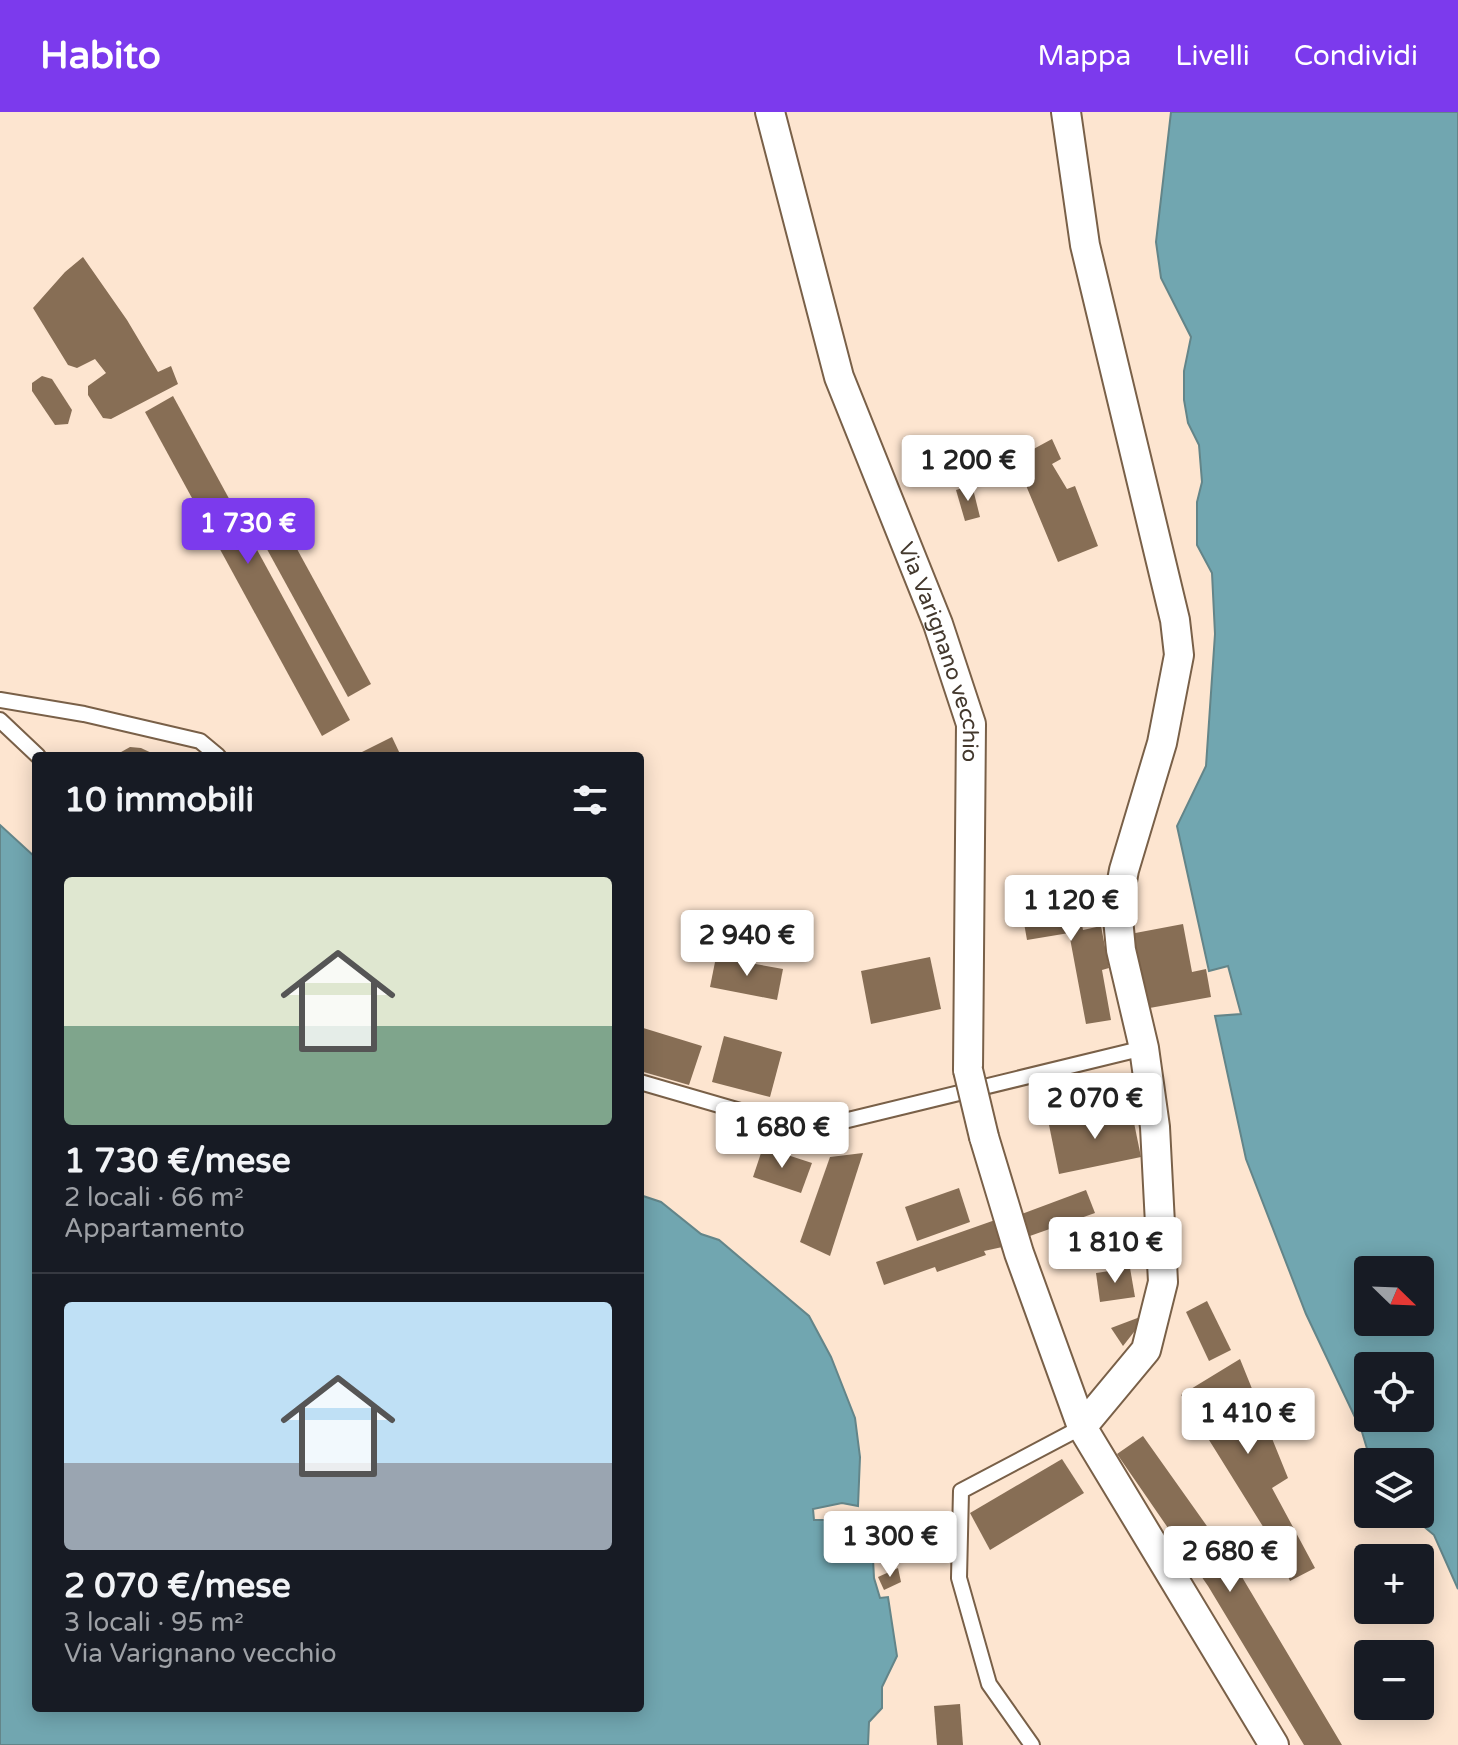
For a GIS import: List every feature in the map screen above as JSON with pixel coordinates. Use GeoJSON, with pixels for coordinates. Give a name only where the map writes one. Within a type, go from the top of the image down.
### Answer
{"type":"FeatureCollection","features":[{"type":"Feature","properties":{"kind":"street","name":"Via Varignano vecchio"},"geometry":{"type":"LineString","coordinates":[[770,112],[839,377],[938,624],[971,724],[968,1070],[984,1137],[1019,1253],[1082,1427],[1274,1745]]}},
{"type":"Feature","properties":{"kind":"street"},"geometry":{"type":"LineString","coordinates":[[1066,112],[1085,245],[1175,620],[1179,655],[1162,743],[1124,870],[1117,908],[1121,950],[1144,1048],[1155,1127],[1163,1282],[1146,1350],[1082,1427]]}},
{"type":"Feature","properties":{"kind":"lane"},"geometry":{"type":"LineString","coordinates":[[0,700],[84,714],[200,741],[213,752]]}},
{"type":"Feature","properties":{"kind":"lane"},"geometry":{"type":"LineString","coordinates":[[0,720],[34,752]]}},
{"type":"Feature","properties":{"kind":"lane"},"geometry":{"type":"LineString","coordinates":[[644,1083],[740,1111],[848,1120],[1144,1048]]}},
{"type":"Feature","properties":{"kind":"lane"},"geometry":{"type":"LineString","coordinates":[[1032,1745],[989,1684],[959,1578],[961,1491],[1082,1427]]}},
{"type":"Feature","properties":{"kind":"water"},"geometry":{"type":"Polygon","coordinates":[[[1171,112],[1458,112],[1458,1589],[1434,1535],[1426,1528],[1434,1528],[1434,1448],[1367,1448],[1362,1432],[1434,1432],[1434,1352],[1354,1352],[1354,1415],[1306,1314],[1246,1159],[1215,1016],[1241,1014],[1228,966],[1209,971],[1177,826],[1206,766],[1215,634],[1212,573],[1197,545],[1197,502],[1202,482],[1199,445],[1188,423],[1184,400],[1184,371],[1191,337],[1161,278],[1156,242],[1171,112]]]}},
{"type":"Feature","properties":{"kind":"water"},"geometry":{"type":"Polygon","coordinates":[[[0,825],[32,854],[32,1712],[644,1712],[644,1196],[661,1202],[701,1234],[719,1240],[809,1316],[831,1357],[855,1418],[860,1457],[858,1506],[842,1503],[813,1509],[814,1520],[845,1520],[860,1515],[872,1539],[874,1578],[880,1598],[888,1597],[897,1656],[882,1687],[882,1708],[869,1722],[868,1745],[0,1745],[0,825]]]}},
{"type":"Feature","properties":{"kind":"building"},"geometry":{"type":"Polygon","coordinates":[[[83,257],[127,320],[158,372],[171,366],[178,384],[111,419],[103,418],[88,395],[88,386],[106,373],[95,359],[77,368],[68,365],[33,308],[83,257]]]}},
{"type":"Feature","properties":{"kind":"building"},"geometry":{"type":"Polygon","coordinates":[[[42,376],[52,379],[72,410],[68,424],[55,425],[32,391],[32,383],[42,376]]]}},
{"type":"Feature","properties":{"kind":"building"},"geometry":{"type":"Polygon","coordinates":[[[173,396],[350,720],[322,736],[145,412],[173,396]]]}},
{"type":"Feature","properties":{"kind":"building"},"geometry":{"type":"Polygon","coordinates":[[[1052,439],[1061,459],[1052,464],[1067,489],[1075,486],[1098,546],[1058,562],[1015,459],[1052,439]]]}},
{"type":"Feature","properties":{"kind":"building"},"geometry":{"type":"Polygon","coordinates":[[[972,485],[980,517],[965,521],[956,490],[972,485]]]}},
{"type":"Feature","properties":{"kind":"building"},"geometry":{"type":"Polygon","coordinates":[[[280,518],[371,684],[348,697],[257,531],[280,518]]]}},
{"type":"Feature","properties":{"kind":"building"},"geometry":{"type":"Polygon","coordinates":[[[392,737],[399,752],[362,752],[392,737]]]}},
{"type":"Feature","properties":{"kind":"building"},"geometry":{"type":"Polygon","coordinates":[[[130,747],[150,752],[121,752],[130,747]]]}},
{"type":"Feature","properties":{"kind":"building"},"geometry":{"type":"Polygon","coordinates":[[[1074,885],[1083,930],[1101,926],[1109,968],[1102,970],[1111,1020],[1086,1024],[1069,933],[1027,940],[1019,895],[1074,885]]]}},
{"type":"Feature","properties":{"kind":"building"},"geometry":{"type":"Polygon","coordinates":[[[1183,924],[1192,972],[1206,969],[1211,997],[1144,1009],[1130,934],[1183,924]]]}},
{"type":"Feature","properties":{"kind":"building"},"geometry":{"type":"Polygon","coordinates":[[[716,957],[783,969],[777,1000],[710,987],[716,957]]]}},
{"type":"Feature","properties":{"kind":"building"},"geometry":{"type":"Polygon","coordinates":[[[930,957],[941,1009],[871,1024],[861,971],[930,957]]]}},
{"type":"Feature","properties":{"kind":"building"},"geometry":{"type":"Polygon","coordinates":[[[644,1028],[702,1046],[689,1085],[644,1072],[644,1028]]]}},
{"type":"Feature","properties":{"kind":"building"},"geometry":{"type":"Polygon","coordinates":[[[724,1036],[782,1052],[770,1097],[712,1082],[724,1036]]]}},
{"type":"Feature","properties":{"kind":"building"},"geometry":{"type":"Polygon","coordinates":[[[1131,1108],[1141,1157],[1059,1174],[1049,1125],[1131,1108]]]}},
{"type":"Feature","properties":{"kind":"building"},"geometry":{"type":"Polygon","coordinates":[[[763,1147],[812,1163],[801,1193],[753,1177],[763,1147]]]}},
{"type":"Feature","properties":{"kind":"building"},"geometry":{"type":"Polygon","coordinates":[[[863,1153],[830,1256],[800,1242],[830,1157],[863,1153]]]}},
{"type":"Feature","properties":{"kind":"building"},"geometry":{"type":"Polygon","coordinates":[[[959,1188],[970,1222],[917,1241],[905,1207],[959,1188]]]}},
{"type":"Feature","properties":{"kind":"building"},"geometry":{"type":"Polygon","coordinates":[[[1086,1190],[1095,1213],[1027,1237],[1019,1215],[1086,1190]]]}},
{"type":"Feature","properties":{"kind":"building"},"geometry":{"type":"Polygon","coordinates":[[[998,1219],[1007,1246],[984,1251],[986,1255],[937,1272],[935,1267],[884,1285],[876,1262],[998,1219]]]}},
{"type":"Feature","properties":{"kind":"building"},"geometry":{"type":"Polygon","coordinates":[[[1130,1268],[1135,1297],[1100,1302],[1096,1273],[1130,1268]]]}},
{"type":"Feature","properties":{"kind":"building"},"geometry":{"type":"Polygon","coordinates":[[[1207,1301],[1231,1350],[1209,1361],[1186,1312],[1207,1301]]]}},
{"type":"Feature","properties":{"kind":"building"},"geometry":{"type":"Polygon","coordinates":[[[1148,1314],[1123,1346],[1111,1328],[1148,1314]]]}},
{"type":"Feature","properties":{"kind":"building"},"geometry":{"type":"Polygon","coordinates":[[[1240,1359],[1288,1478],[1272,1488],[1315,1568],[1290,1581],[1267,1533],[1181,1395],[1240,1359]]]}},
{"type":"Feature","properties":{"kind":"building"},"geometry":{"type":"Polygon","coordinates":[[[1143,1436],[1236,1567],[1342,1745],[1304,1745],[1208,1586],[1117,1454],[1143,1436]]]}},
{"type":"Feature","properties":{"kind":"building"},"geometry":{"type":"Polygon","coordinates":[[[1062,1459],[1084,1493],[990,1550],[970,1513],[1062,1459]]]}},
{"type":"Feature","properties":{"kind":"building"},"geometry":{"type":"Polygon","coordinates":[[[898,1568],[901,1582],[884,1590],[878,1577],[898,1568]]]}},
{"type":"Feature","properties":{"kind":"building"},"geometry":{"type":"Polygon","coordinates":[[[960,1704],[963,1745],[937,1745],[934,1706],[960,1704]]]}}]}
